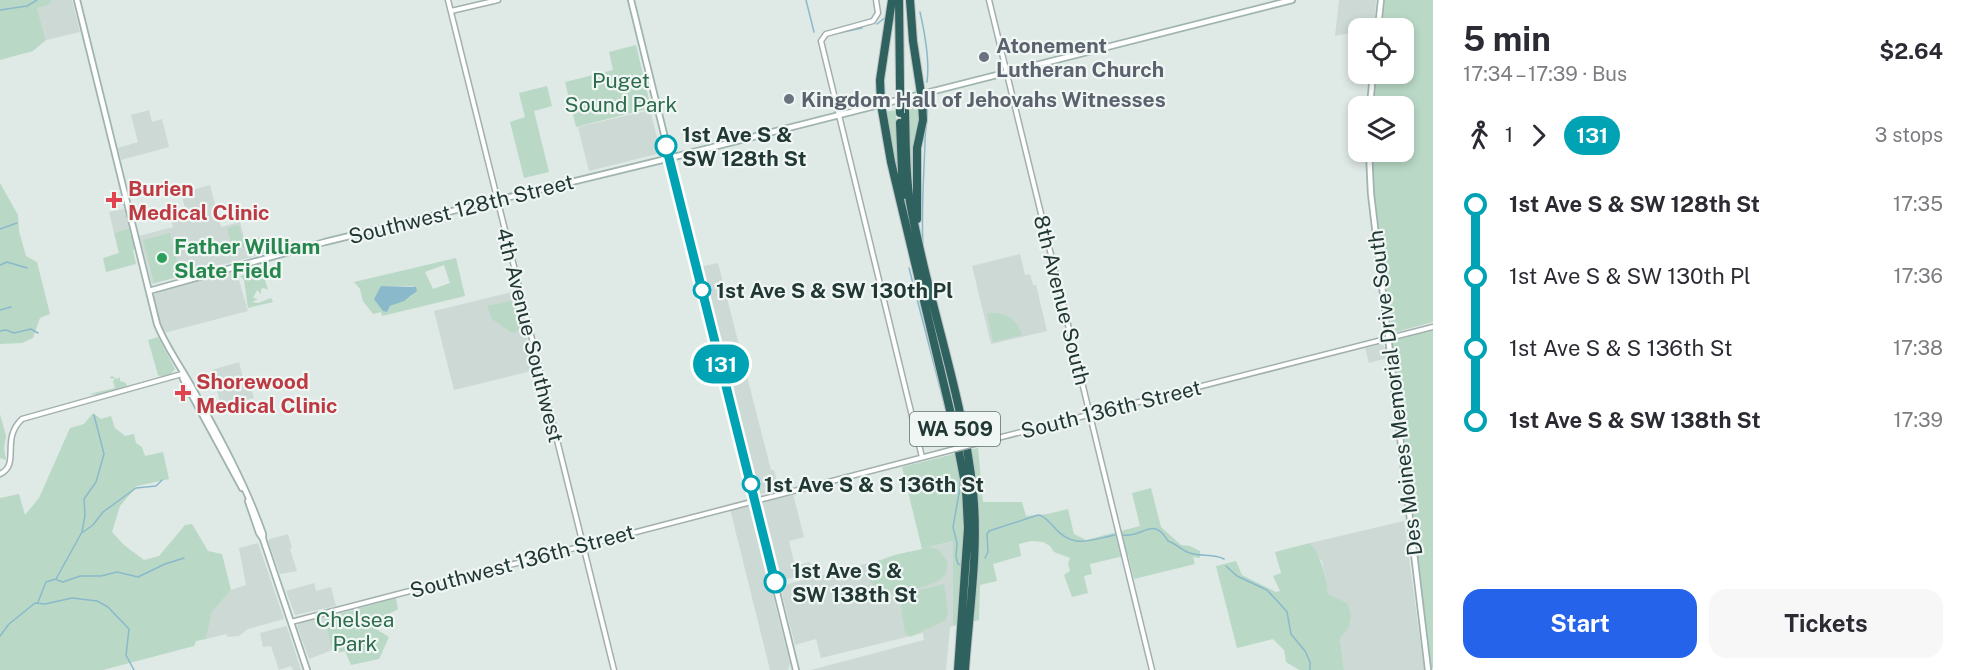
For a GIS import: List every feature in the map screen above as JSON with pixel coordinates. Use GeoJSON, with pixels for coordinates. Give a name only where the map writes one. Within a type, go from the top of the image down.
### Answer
{"type":"FeatureCollection","features":[{"type":"Feature","properties":{"kind":"highway"},"geometry":{"type":"LineString","coordinates":[[892,0],[880,80],[881,104],[891,162],[914,244]]}},
{"type":"Feature","properties":{"kind":"highway","name":"WA 509"},"geometry":{"type":"LineString","coordinates":[[899,0],[902,85]]}},
{"type":"Feature","properties":{"kind":"highway","name":"WA 509"},"geometry":{"type":"LineString","coordinates":[[904,0],[902,112],[914,244],[966,489],[968,528],[958,670]]}},
{"type":"Feature","properties":{"kind":"highway"},"geometry":{"type":"LineString","coordinates":[[910,0],[913,41],[922,94],[923,120],[917,148],[914,244]]}},
{"type":"Feature","properties":{"kind":"highway","name":"WA 509"},"geometry":{"type":"LineString","coordinates":[[914,244],[964,436],[973,491],[975,529],[965,670]]}},
{"type":"Feature","properties":{"kind":"main road"},"geometry":{"type":"LineString","coordinates":[[77,0],[159,329],[183,379],[241,486],[263,539],[307,670]]}},
{"type":"Feature","properties":{"kind":"main road"},"geometry":{"type":"LineString","coordinates":[[631,0],[796,670]]}},
{"type":"Feature","properties":{"kind":"main road","name":"Southwest 128th Street"},"geometry":{"type":"LineString","coordinates":[[149,291],[325,242],[669,158],[1292,0]]}},
{"type":"Feature","properties":{"kind":"main road"},"geometry":{"type":"LineString","coordinates":[[1379,18],[1381,0]]}},
{"type":"Feature","properties":{"kind":"main road","name":"Des Moines Memorial Drive South"},"geometry":{"type":"LineString","coordinates":[[1369,162],[1371,194],[1428,670]]}},
{"type":"Feature","properties":{"kind":"street","name":"4th Avenue Southwest"},"geometry":{"type":"LineString","coordinates":[[448,0],[614,670]]}},
{"type":"Feature","properties":{"kind":"street"},"geometry":{"type":"LineString","coordinates":[[451,11],[498,0]]}},
{"type":"Feature","properties":{"kind":"street"},"geometry":{"type":"LineString","coordinates":[[876,0],[877,17],[870,23],[823,36],[821,45],[922,458]]}},
{"type":"Feature","properties":{"kind":"street","name":"8th Avenue South"},"geometry":{"type":"LineString","coordinates":[[989,0],[1152,670]]}},
{"type":"Feature","properties":{"kind":"street","name":"South 136th Street"},"geometry":{"type":"LineString","coordinates":[[754,500],[1433,327]]}},
{"type":"Feature","properties":{"kind":"street"},"geometry":{"type":"LineString","coordinates":[[0,474],[7,470],[10,464],[8,440],[14,427],[28,416],[182,374]]}},
{"type":"Feature","properties":{"kind":"street","name":"Southwest 136th Street"},"geometry":{"type":"LineString","coordinates":[[291,622],[754,500]]}},
{"type":"Feature","properties":{"kind":"shaded area"},"geometry":{"type":"Polygon","coordinates":[[[52,0],[72,0],[80,32],[46,40],[37,8],[49,5],[52,0]]]}},
{"type":"Feature","properties":{"kind":"shaded area"},"geometry":{"type":"Polygon","coordinates":[[[1339,0],[1376,0],[1375,18],[1348,18],[1348,33],[1335,36],[1339,0]]]}},
{"type":"Feature","properties":{"kind":"shaded area"},"geometry":{"type":"Polygon","coordinates":[[[149,110],[152,122],[162,119],[169,147],[121,160],[118,148],[138,142],[131,115],[149,110]]]}},
{"type":"Feature","properties":{"kind":"shaded area"},"geometry":{"type":"Polygon","coordinates":[[[650,110],[661,153],[589,171],[578,127],[650,110]]]}},
{"type":"Feature","properties":{"kind":"shaded area"},"geometry":{"type":"Polygon","coordinates":[[[210,185],[221,227],[240,222],[245,241],[261,237],[266,253],[152,284],[139,236],[173,227],[170,216],[186,212],[181,193],[210,185]]]}},
{"type":"Feature","properties":{"kind":"shaded area"},"geometry":{"type":"Polygon","coordinates":[[[124,209],[130,228],[114,233],[109,212],[124,209]]]}},
{"type":"Feature","properties":{"kind":"shaded area"},"geometry":{"type":"Polygon","coordinates":[[[1020,254],[1025,275],[1030,274],[1033,285],[1036,285],[1047,331],[991,344],[972,266],[1020,254]]]}},
{"type":"Feature","properties":{"kind":"shaded area"},"geometry":{"type":"Polygon","coordinates":[[[718,263],[771,470],[774,470],[779,489],[761,494],[758,492],[700,267],[718,263]]]}},
{"type":"Feature","properties":{"kind":"shaded area"},"geometry":{"type":"Polygon","coordinates":[[[236,270],[248,311],[164,333],[153,296],[156,293],[236,270]]]}},
{"type":"Feature","properties":{"kind":"shaded area"},"geometry":{"type":"Polygon","coordinates":[[[516,291],[535,370],[454,390],[434,311],[516,291]]]}},
{"type":"Feature","properties":{"kind":"shaded area"},"geometry":{"type":"Polygon","coordinates":[[[1381,344],[1386,348],[1387,358],[1369,363],[1365,348],[1381,344]]]}},
{"type":"Feature","properties":{"kind":"shaded area"},"geometry":{"type":"Polygon","coordinates":[[[239,362],[243,377],[249,380],[254,398],[221,406],[212,370],[239,362]]]}},
{"type":"Feature","properties":{"kind":"shaded area"},"geometry":{"type":"Polygon","coordinates":[[[793,494],[804,537],[789,541],[795,566],[810,562],[813,572],[780,581],[760,503],[793,494]]]}},
{"type":"Feature","properties":{"kind":"shaded area"},"geometry":{"type":"Polygon","coordinates":[[[746,505],[751,508],[790,664],[788,670],[770,670],[730,509],[746,505]]]}},
{"type":"Feature","properties":{"kind":"shaded area"},"geometry":{"type":"Polygon","coordinates":[[[1404,521],[1424,670],[1344,670],[1340,637],[1351,622],[1346,603],[1328,594],[1322,561],[1310,543],[1404,521]]]}},
{"type":"Feature","properties":{"kind":"shaded area"},"geometry":{"type":"Polygon","coordinates":[[[288,534],[297,571],[280,574],[268,541],[288,534]]]}},
{"type":"Feature","properties":{"kind":"shaded area"},"geometry":{"type":"Polygon","coordinates":[[[953,541],[953,626],[950,627],[946,670],[811,670],[924,640],[923,633],[821,658],[816,639],[795,645],[780,586],[953,541]]]}},
{"type":"Feature","properties":{"kind":"shaded area"},"geometry":{"type":"Polygon","coordinates":[[[258,543],[284,619],[248,629],[239,636],[228,637],[226,634],[206,639],[212,612],[231,590],[246,585],[239,548],[258,543]]]}},
{"type":"Feature","properties":{"kind":"shaded area"},"geometry":{"type":"Polygon","coordinates":[[[314,583],[316,591],[331,587],[336,606],[295,615],[286,591],[314,583]]]}},
{"type":"Feature","properties":{"kind":"shaded area"},"geometry":{"type":"Polygon","coordinates":[[[323,616],[332,650],[309,659],[297,626],[299,623],[323,616]]]}},
{"type":"Feature","properties":{"kind":"shaded area"},"geometry":{"type":"Polygon","coordinates":[[[286,626],[301,670],[293,670],[291,666],[279,670],[271,646],[263,647],[260,633],[286,626]]]}},
{"type":"Feature","properties":{"kind":"green space"},"geometry":{"type":"Polygon","coordinates":[[[0,0],[52,0],[49,5],[37,8],[46,40],[33,51],[0,60],[0,0]]]}},
{"type":"Feature","properties":{"kind":"green space"},"geometry":{"type":"Polygon","coordinates":[[[1385,0],[1433,0],[1433,322],[1396,332],[1392,328],[1382,262],[1372,162],[1414,162],[1414,96],[1375,96],[1376,84],[1414,84],[1414,18],[1383,18],[1385,0]]]}},
{"type":"Feature","properties":{"kind":"green space","name":"Puget Sound Park"},"geometry":{"type":"Polygon","coordinates":[[[636,45],[651,108],[576,127],[565,82],[613,70],[609,52],[636,45]]]}},
{"type":"Feature","properties":{"kind":"green space"},"geometry":{"type":"Polygon","coordinates":[[[547,86],[552,106],[534,111],[549,172],[524,178],[510,122],[525,117],[519,93],[547,86]]]}},
{"type":"Feature","properties":{"kind":"green space"},"geometry":{"type":"Polygon","coordinates":[[[918,101],[920,113],[914,159],[914,202],[909,158],[908,104],[918,101]]]}},
{"type":"Feature","properties":{"kind":"green space"},"geometry":{"type":"Polygon","coordinates":[[[896,110],[898,181],[885,112],[896,110]]]}},
{"type":"Feature","properties":{"kind":"green space"},"geometry":{"type":"Polygon","coordinates":[[[0,183],[18,215],[19,231],[26,256],[37,262],[50,314],[40,318],[33,338],[22,343],[0,344],[0,183]]]}},
{"type":"Feature","properties":{"kind":"green space"},"geometry":{"type":"Polygon","coordinates":[[[239,225],[245,247],[233,250],[227,228],[239,225]]]}},
{"type":"Feature","properties":{"kind":"green space"},"geometry":{"type":"Polygon","coordinates":[[[130,228],[136,264],[106,272],[103,258],[119,253],[114,233],[130,228]]]}},
{"type":"Feature","properties":{"kind":"green space","name":"Father William Slate Field"},"geometry":{"type":"Polygon","coordinates":[[[170,233],[181,276],[154,283],[143,240],[170,233]]]}},
{"type":"Feature","properties":{"kind":"green space"},"geometry":{"type":"Polygon","coordinates":[[[456,258],[465,296],[382,316],[381,312],[373,314],[363,301],[360,289],[354,282],[456,258]],[[444,265],[425,272],[433,289],[450,283],[444,265]],[[381,286],[387,311],[390,306],[412,296],[413,286],[381,286]]]}},
{"type":"Feature","properties":{"kind":"green space"},"geometry":{"type":"Polygon","coordinates":[[[257,265],[261,267],[268,290],[261,289],[261,294],[257,290],[253,298],[258,299],[252,302],[258,303],[271,298],[273,302],[248,308],[244,280],[240,276],[244,275],[243,270],[257,265]]]}},
{"type":"Feature","properties":{"kind":"green space"},"geometry":{"type":"Polygon","coordinates":[[[516,300],[523,329],[512,333],[492,319],[487,306],[516,300]]]}},
{"type":"Feature","properties":{"kind":"green space"},"geometry":{"type":"Polygon","coordinates":[[[987,314],[1011,318],[1018,325],[1022,335],[993,342],[987,314]]]}},
{"type":"Feature","properties":{"kind":"green space"},"geometry":{"type":"Polygon","coordinates":[[[1433,329],[1433,668],[1430,668],[1390,340],[1433,329]]]}},
{"type":"Feature","properties":{"kind":"green space"},"geometry":{"type":"Polygon","coordinates":[[[158,337],[175,369],[170,375],[162,377],[158,375],[148,340],[158,337]]]}},
{"type":"Feature","properties":{"kind":"green space"},"geometry":{"type":"Polygon","coordinates":[[[112,376],[117,379],[120,377],[120,381],[126,383],[127,386],[98,395],[89,394],[115,388],[113,381],[115,379],[109,378],[112,376]]]}},
{"type":"Feature","properties":{"kind":"green space"},"geometry":{"type":"Polygon","coordinates":[[[93,413],[101,419],[111,416],[115,428],[125,436],[134,434],[136,443],[142,447],[145,456],[163,452],[169,479],[137,486],[120,506],[112,532],[124,545],[144,560],[159,556],[185,525],[192,524],[208,551],[222,554],[231,590],[212,612],[206,639],[196,641],[194,646],[103,670],[0,670],[0,498],[19,494],[25,515],[39,498],[70,428],[84,424],[93,413]]]}},
{"type":"Feature","properties":{"kind":"green space"},"geometry":{"type":"Polygon","coordinates":[[[0,414],[6,436],[4,448],[6,460],[0,458],[0,414]]]}},
{"type":"Feature","properties":{"kind":"green space"},"geometry":{"type":"Polygon","coordinates":[[[978,448],[983,502],[1022,502],[1026,516],[1068,509],[1074,534],[1086,540],[1140,526],[1132,493],[1151,488],[1161,527],[1181,545],[1200,551],[1200,558],[1193,557],[1195,564],[1134,579],[1128,555],[1090,564],[1092,574],[1084,576],[1088,593],[1072,597],[1064,575],[1070,571],[1068,564],[1070,558],[1054,552],[1043,542],[1031,541],[1019,544],[1021,556],[993,564],[997,581],[980,585],[979,620],[953,626],[953,541],[929,547],[939,550],[947,561],[946,573],[938,581],[896,593],[884,594],[878,591],[871,582],[870,574],[873,567],[887,558],[922,549],[902,467],[978,448]]]}},
{"type":"Feature","properties":{"kind":"green space"},"geometry":{"type":"Polygon","coordinates":[[[1310,543],[1322,567],[1328,594],[1347,603],[1349,608],[1351,617],[1349,626],[1340,637],[1344,670],[1299,670],[1286,662],[1284,650],[1273,639],[1237,648],[1216,566],[1236,561],[1242,575],[1276,592],[1280,591],[1273,576],[1281,573],[1275,552],[1310,543]]]}},
{"type":"Feature","properties":{"kind":"green space"},"geometry":{"type":"Polygon","coordinates":[[[944,584],[948,611],[946,620],[910,637],[905,633],[899,595],[944,584]]]}},
{"type":"Feature","properties":{"kind":"green space","name":"Chelsea Park"},"geometry":{"type":"Polygon","coordinates":[[[396,598],[398,609],[389,614],[376,629],[389,637],[379,659],[351,665],[345,651],[337,653],[332,650],[324,618],[396,598]]]}},
{"type":"Feature","properties":{"kind":"water"},"geometry":{"type":"Polygon","coordinates":[[[381,286],[416,287],[417,291],[404,301],[390,306],[387,312],[383,311],[374,299],[381,286]]]}},
{"type":"Feature","properties":{"kind":"waterway"},"geometry":{"type":"LineString","coordinates":[[0,10],[27,6],[37,0]]}},
{"type":"Feature","properties":{"kind":"waterway"},"geometry":{"type":"LineString","coordinates":[[806,0],[814,32]]}},
{"type":"Feature","properties":{"kind":"waterway"},"geometry":{"type":"LineString","coordinates":[[920,12],[927,56],[927,82]]}},
{"type":"Feature","properties":{"kind":"waterway"},"geometry":{"type":"LineString","coordinates":[[877,24],[886,17]]}},
{"type":"Feature","properties":{"kind":"waterway"},"geometry":{"type":"LineString","coordinates":[[834,34],[862,28]]}},
{"type":"Feature","properties":{"kind":"waterway"},"geometry":{"type":"LineString","coordinates":[[923,246],[922,207],[927,103]]}},
{"type":"Feature","properties":{"kind":"waterway"},"geometry":{"type":"LineString","coordinates":[[0,229],[17,223]]}},
{"type":"Feature","properties":{"kind":"waterway"},"geometry":{"type":"LineString","coordinates":[[0,265],[7,262],[27,268]]}},
{"type":"Feature","properties":{"kind":"waterway"},"geometry":{"type":"LineString","coordinates":[[909,268],[953,438]]}},
{"type":"Feature","properties":{"kind":"waterway"},"geometry":{"type":"LineString","coordinates":[[0,310],[11,307]]}},
{"type":"Feature","properties":{"kind":"waterway"},"geometry":{"type":"LineString","coordinates":[[0,331],[6,330],[14,333],[31,329],[38,333]]}},
{"type":"Feature","properties":{"kind":"waterway"},"geometry":{"type":"LineString","coordinates":[[38,602],[46,582],[56,579],[82,532],[85,515],[84,499],[96,482],[104,454],[94,415]]}},
{"type":"Feature","properties":{"kind":"waterway"},"geometry":{"type":"LineString","coordinates":[[960,478],[953,527],[957,543],[956,557],[958,564],[961,565]]}},
{"type":"Feature","properties":{"kind":"waterway"},"geometry":{"type":"LineString","coordinates":[[83,532],[93,525],[103,512],[136,488],[156,486],[162,480]]}},
{"type":"Feature","properties":{"kind":"waterway"},"geometry":{"type":"LineString","coordinates":[[985,558],[988,552],[987,534],[989,531],[1038,515],[1043,516],[1067,538],[1075,541],[1089,541],[1115,535]]}},
{"type":"Feature","properties":{"kind":"waterway"},"geometry":{"type":"LineString","coordinates":[[1123,535],[1136,534],[1152,528],[1163,533],[1168,541],[1187,552],[1224,559]]}},
{"type":"Feature","properties":{"kind":"waterway"},"geometry":{"type":"LineString","coordinates":[[57,580],[63,582],[80,576],[101,576],[117,572],[138,577],[184,558]]}},
{"type":"Feature","properties":{"kind":"waterway"},"geometry":{"type":"LineString","coordinates":[[1226,566],[1237,576],[1267,590],[1287,612],[1291,634],[1305,651],[1310,662],[1310,670]]}},
{"type":"Feature","properties":{"kind":"waterway"},"geometry":{"type":"LineString","coordinates":[[0,636],[9,624],[35,603],[45,604],[72,598],[97,601],[108,607],[129,629],[126,655],[134,670]]}},
{"type":"Feature","properties":{"kind":"bus line","name":"131"},"geometry":{"type":"LineString","coordinates":[[666,146],[775,582]]}},
{"type":"Feature","properties":{"kind":"place","name":"Atonement Lutheran Church"},"geometry":{"type":"Point","coordinates":[984,57]}},
{"type":"Feature","properties":{"kind":"place","name":"Kingdom Hall of Jehovahs Witnesses"},"geometry":{"type":"Point","coordinates":[789,99]}},
{"type":"Feature","properties":{"kind":"place","name":"1st Ave S & SW 128th St"},"geometry":{"type":"Point","coordinates":[666,146]}},
{"type":"Feature","properties":{"kind":"place","name":"Burien Medical Clinic"},"geometry":{"type":"Point","coordinates":[114,200]}},
{"type":"Feature","properties":{"kind":"place","name":"Father William Slate Field"},"geometry":{"type":"Point","coordinates":[162,258]}},
{"type":"Feature","properties":{"kind":"place","name":"1st Ave S & SW 130th Pl"},"geometry":{"type":"Point","coordinates":[702,290]}},
{"type":"Feature","properties":{"kind":"place","name":"Shorewood Medical Clinic"},"geometry":{"type":"Point","coordinates":[183,393]}},
{"type":"Feature","properties":{"kind":"place","name":"1st Ave S & S 136th St"},"geometry":{"type":"Point","coordinates":[751,484]}},
{"type":"Feature","properties":{"kind":"place","name":"1st Ave S & SW 138th St"},"geometry":{"type":"Point","coordinates":[775,582]}}]}
